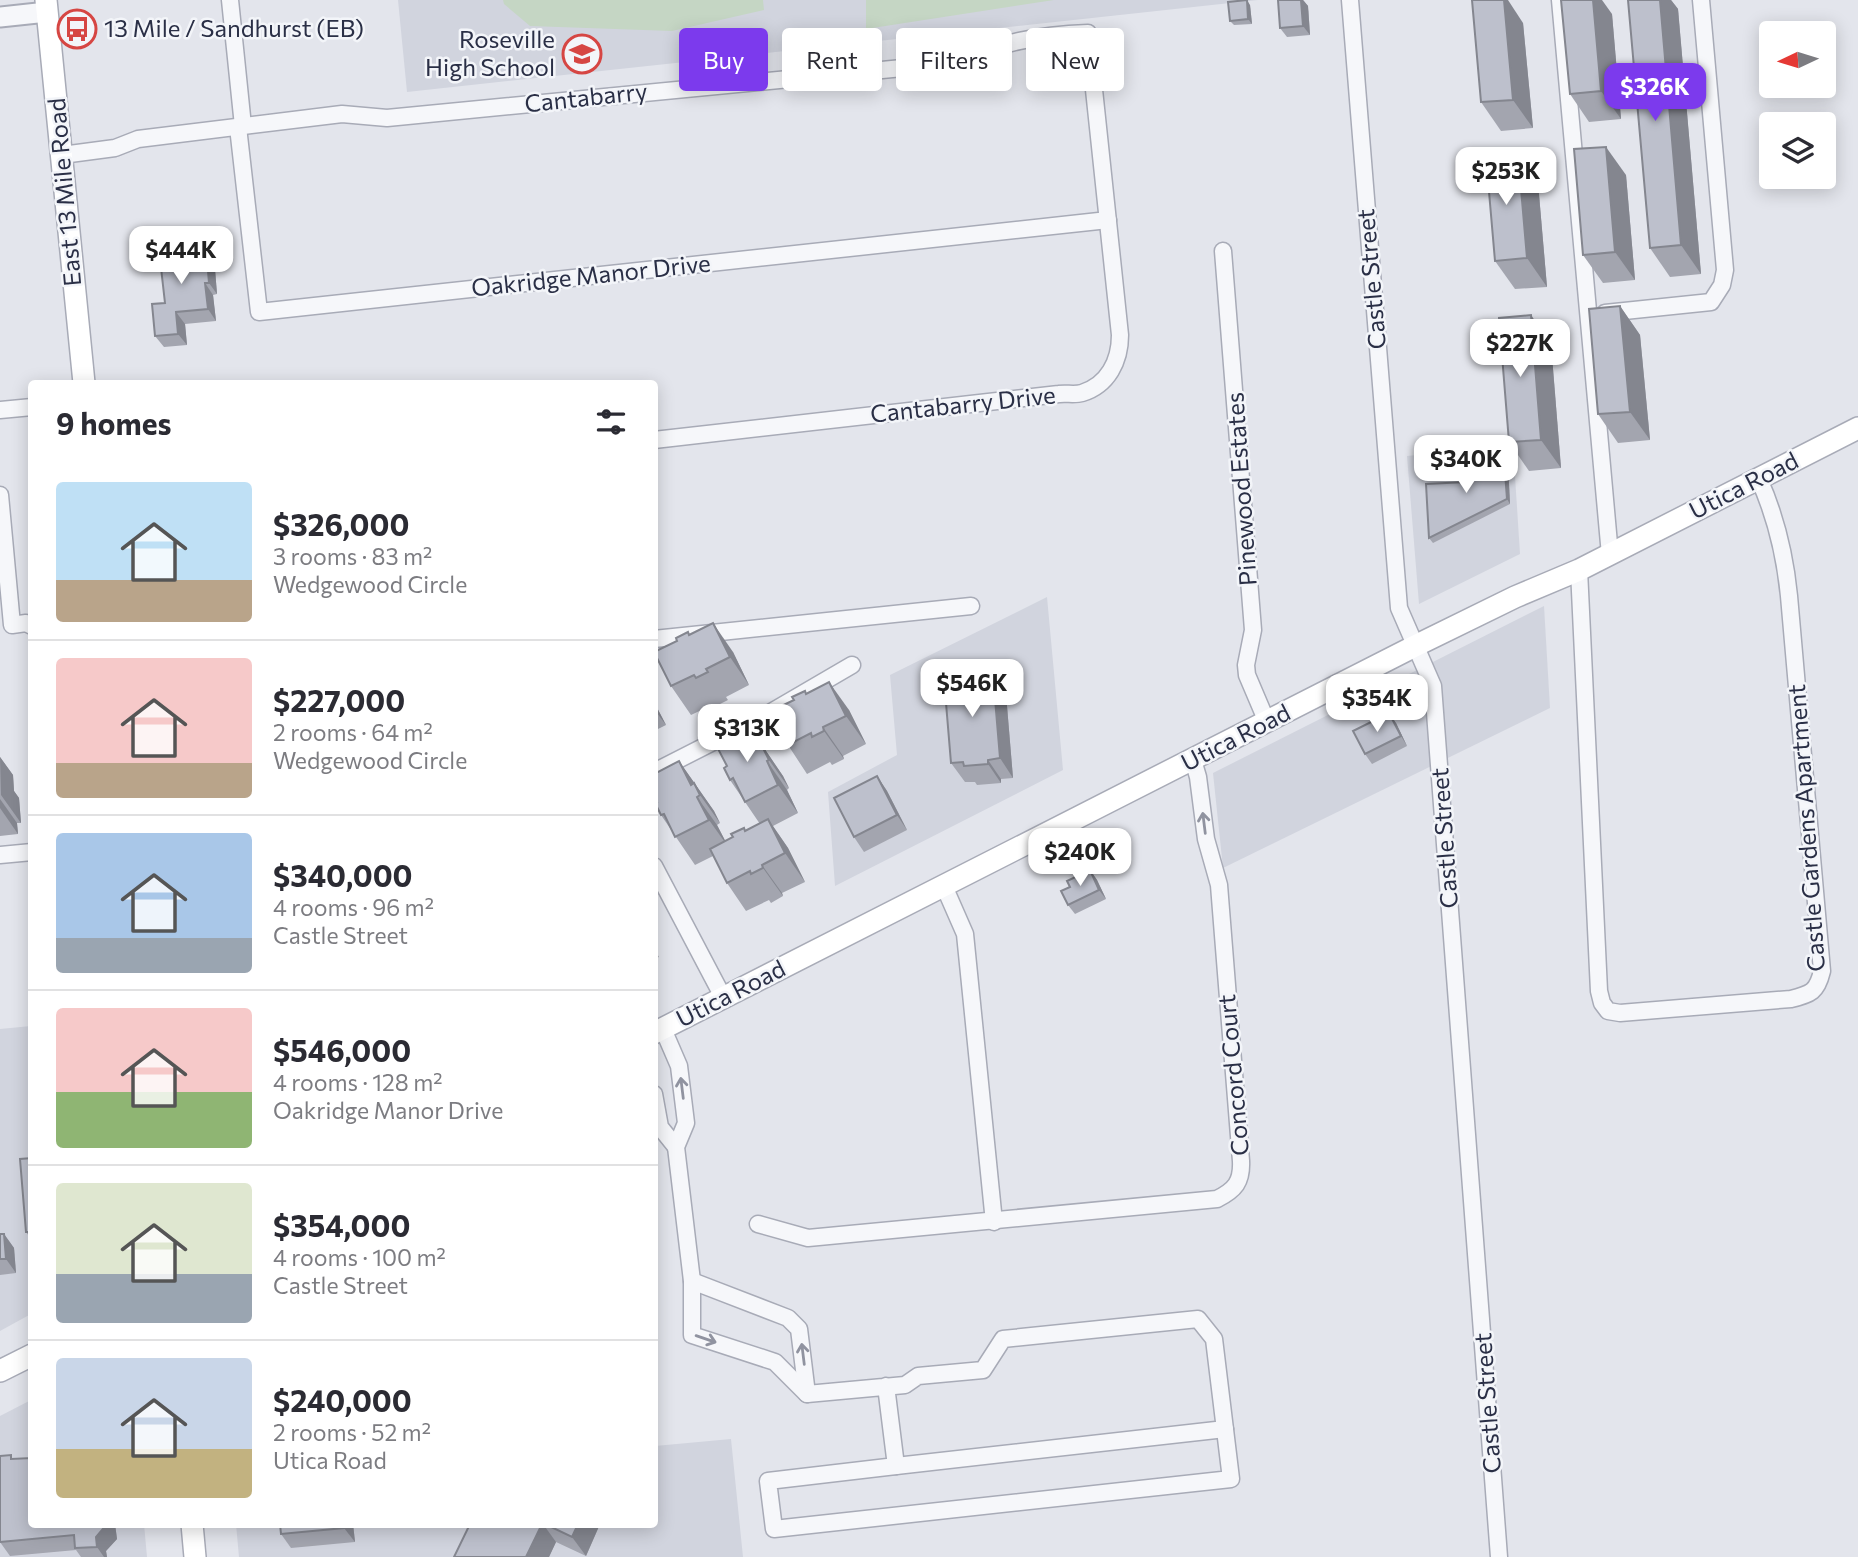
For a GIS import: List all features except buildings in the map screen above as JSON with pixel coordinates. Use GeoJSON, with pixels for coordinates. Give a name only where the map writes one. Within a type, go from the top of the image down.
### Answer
{"type":"FeatureCollection","features":[{"type":"Feature","properties":{"kind":"main road","name":"East 13 Mile Road"},"geometry":{"type":"LineString","coordinates":[[46,6],[83,380]]}},
{"type":"Feature","properties":{"kind":"main road","name":"Utica Road"},"geometry":{"type":"LineString","coordinates":[[659,1031],[1415,646],[1515,597],[1610,555],[1857,430]]}},
{"type":"Feature","properties":{"kind":"main road"},"geometry":{"type":"LineString","coordinates":[[0,1371],[28,1357]]}},
{"type":"Feature","properties":{"kind":"main road"},"geometry":{"type":"LineString","coordinates":[[192,1528],[195,1557]]}},
{"type":"Feature","properties":{"kind":"street"},"geometry":{"type":"LineString","coordinates":[[230,0],[240,126]]}},
{"type":"Feature","properties":{"kind":"street","name":"Castle Street"},"geometry":{"type":"LineString","coordinates":[[1350,0],[1399,608],[1433,686],[1499,1557]]}},
{"type":"Feature","properties":{"kind":"street"},"geometry":{"type":"LineString","coordinates":[[1560,0],[1610,555]]}},
{"type":"Feature","properties":{"kind":"street"},"geometry":{"type":"LineString","coordinates":[[1588,315],[1711,302],[1722,285],[1725,270],[1701,0]]}},
{"type":"Feature","properties":{"kind":"street"},"geometry":{"type":"LineString","coordinates":[[0,17],[46,6]]}},
{"type":"Feature","properties":{"kind":"street","name":"Cantabarry"},"geometry":{"type":"LineString","coordinates":[[62,155],[115,148],[138,139],[342,114],[387,118],[954,63],[1014,41],[1050,34],[1088,33],[1108,220]]}},
{"type":"Feature","properties":{"kind":"street","name":"Oakridge Manor Drive"},"geometry":{"type":"LineString","coordinates":[[240,126],[259,312],[1108,220]]}},
{"type":"Feature","properties":{"kind":"street","name":"Cantabarry Drive"},"geometry":{"type":"LineString","coordinates":[[658,440],[1081,393],[1102,382],[1116,364],[1120,350],[1108,220]]}},
{"type":"Feature","properties":{"kind":"street","name":"Pinewood Estates"},"geometry":{"type":"LineString","coordinates":[[1223,251],[1253,630],[1246,665],[1253,692],[1267,722]]}},
{"type":"Feature","properties":{"kind":"street"},"geometry":{"type":"LineString","coordinates":[[0,411],[28,408]]}},
{"type":"Feature","properties":{"kind":"street","name":"Castle Gardens Apartment"},"geometry":{"type":"LineString","coordinates":[[1579,570],[1599,991],[1602,1003],[1608,1011],[1620,1013],[1791,999],[1810,994],[1819,984],[1822,971],[1786,564],[1780,536],[1759,479]]}},
{"type":"Feature","properties":{"kind":"street"},"geometry":{"type":"LineString","coordinates":[[0,495],[12,625],[28,624]]}},
{"type":"Feature","properties":{"kind":"street"},"geometry":{"type":"LineString","coordinates":[[658,639],[971,606]]}},
{"type":"Feature","properties":{"kind":"street"},"geometry":{"type":"LineString","coordinates":[[658,770],[768,715],[852,664]]}},
{"type":"Feature","properties":{"kind":"street","name":"Concord Court"},"geometry":{"type":"LineString","coordinates":[[758,1224],[808,1238],[1217,1199],[1238,1185],[1241,1161],[1219,885],[1206,839],[1198,777],[1192,760]]}},
{"type":"Feature","properties":{"kind":"street"},"geometry":{"type":"LineString","coordinates":[[0,855],[28,852]]}},
{"type":"Feature","properties":{"kind":"street"},"geometry":{"type":"LineString","coordinates":[[658,874],[723,997]]}},
{"type":"Feature","properties":{"kind":"street"},"geometry":{"type":"LineString","coordinates":[[944,886],[965,934],[994,1222]]}},
{"type":"Feature","properties":{"kind":"street"},"geometry":{"type":"LineString","coordinates":[[659,1031],[679,1066],[686,1123],[676,1147],[692,1281],[692,1335],[775,1362],[807,1394]]}},
{"type":"Feature","properties":{"kind":"street"},"geometry":{"type":"LineString","coordinates":[[658,1116],[660,1127],[676,1147]]}},
{"type":"Feature","properties":{"kind":"street"},"geometry":{"type":"LineString","coordinates":[[692,1281],[788,1318],[799,1329],[807,1394]]}},
{"type":"Feature","properties":{"kind":"street"},"geometry":{"type":"LineString","coordinates":[[807,1394],[905,1385],[919,1377],[983,1370],[1003,1339],[1198,1319],[1214,1339],[1225,1429],[1231,1479],[774,1529],[768,1481],[1225,1429]]}},
{"type":"Feature","properties":{"kind":"street"},"geometry":{"type":"LineString","coordinates":[[886,1387],[896,1466]]}},
{"type":"Feature","properties":{"kind":"shaded area","name":"Roseville High School"},"geometry":{"type":"Polygon","coordinates":[[[398,0],[1258,0],[999,28],[896,28],[896,39],[882,41],[882,28],[782,28],[782,51],[768,53],[768,28],[679,28],[679,63],[407,92],[398,0]]]}},
{"type":"Feature","properties":{"kind":"shaded area"},"geometry":{"type":"Polygon","coordinates":[[[1513,445],[1520,554],[1419,604],[1407,456],[1513,445]]]}},
{"type":"Feature","properties":{"kind":"shaded area"},"geometry":{"type":"Polygon","coordinates":[[[1047,597],[1063,770],[835,886],[828,792],[897,755],[890,675],[1047,597]]]}},
{"type":"Feature","properties":{"kind":"shaded area"},"geometry":{"type":"Polygon","coordinates":[[[1544,606],[1550,708],[1223,868],[1213,773],[1544,606]]]}},
{"type":"Feature","properties":{"kind":"shaded area"},"geometry":{"type":"Polygon","coordinates":[[[28,1026],[28,1316],[0,1331],[0,1029],[28,1026]]]}},
{"type":"Feature","properties":{"kind":"shaded area"},"geometry":{"type":"Polygon","coordinates":[[[28,1402],[28,1528],[144,1528],[147,1557],[0,1557],[0,1416],[28,1402]]]}},
{"type":"Feature","properties":{"kind":"shaded area"},"geometry":{"type":"Polygon","coordinates":[[[731,1439],[743,1557],[239,1557],[236,1528],[658,1528],[658,1446],[731,1439]]]}},
{"type":"Feature","properties":{"kind":"green space"},"geometry":{"type":"Polygon","coordinates":[[[503,0],[763,0],[764,10],[672,31],[530,26],[504,4],[503,0]]]}},
{"type":"Feature","properties":{"kind":"green space"},"geometry":{"type":"Polygon","coordinates":[[[866,0],[1054,0],[872,28],[866,28],[866,0]]]}},
{"type":"Feature","properties":{"kind":"place","name":"13 Mile / Sandhurst (EB)"},"geometry":{"type":"Point","coordinates":[77,29]}},
{"type":"Feature","properties":{"kind":"place","name":"Roseville High School"},"geometry":{"type":"Point","coordinates":[582,54]}}]}
